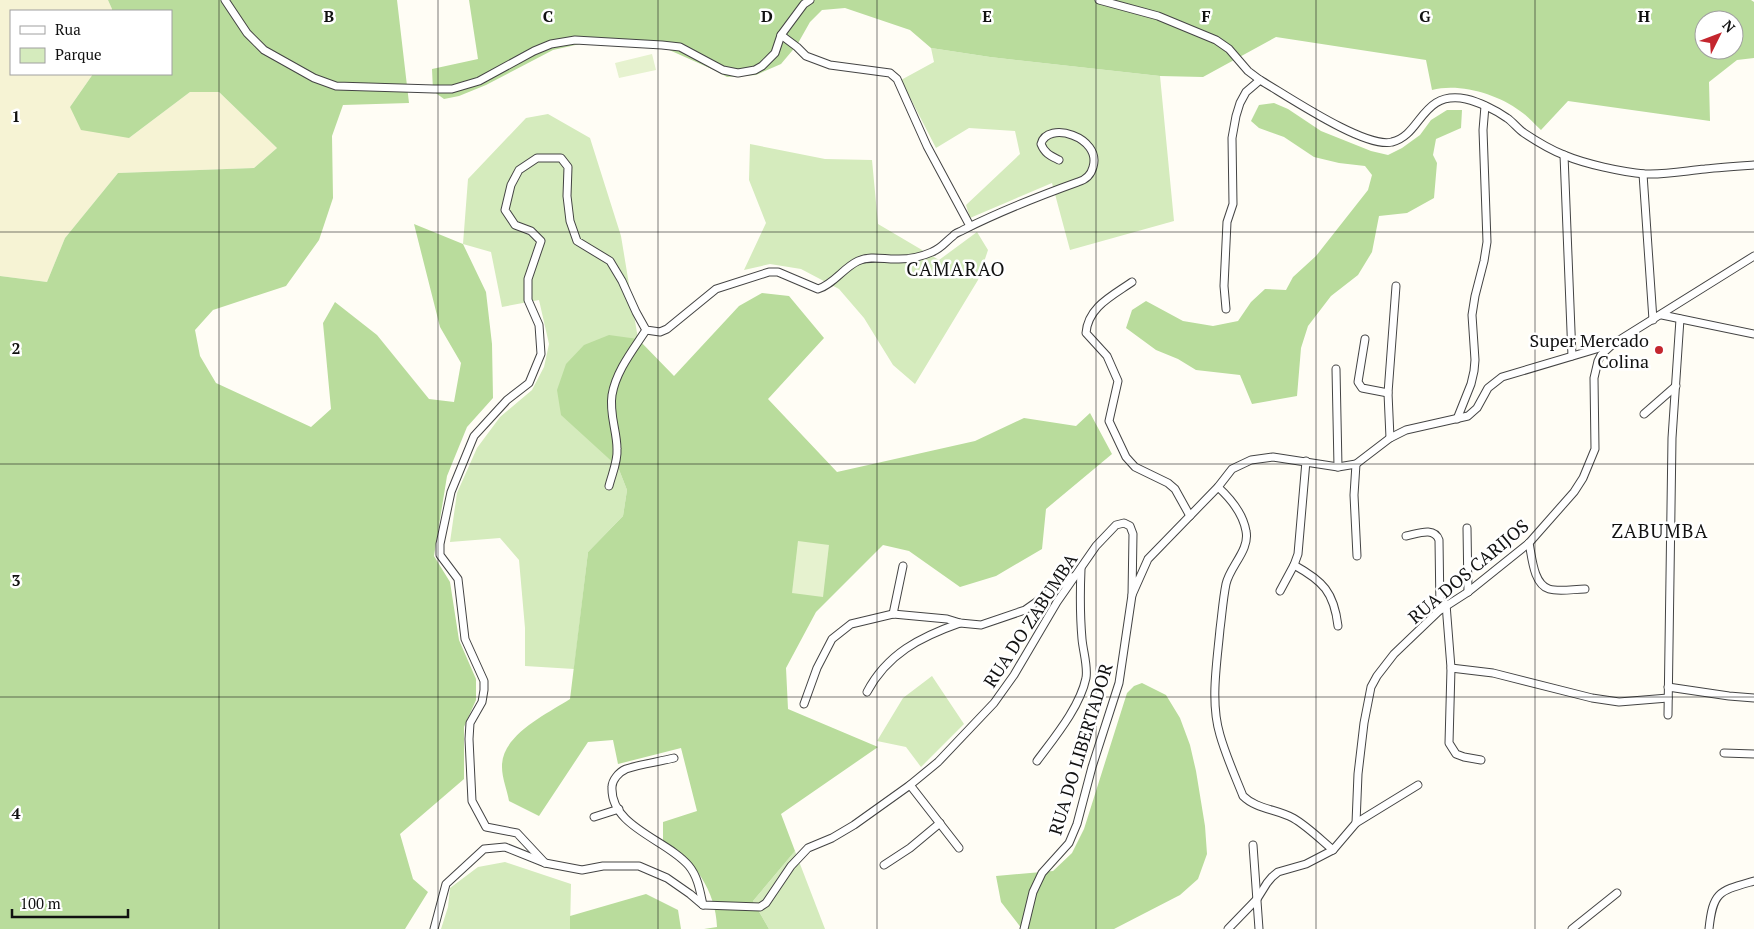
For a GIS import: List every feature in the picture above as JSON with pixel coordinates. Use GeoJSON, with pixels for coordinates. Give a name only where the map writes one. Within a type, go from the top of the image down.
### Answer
{"type":"FeatureCollection","features":[{"type":"Feature","properties":{"kind":"street"},"geometry":{"type":"LineString","coordinates":[[225,0],[247,33],[264,50],[275,58],[322,81],[336,86],[360,88],[452,89],[479,81],[534,51],[551,44],[575,40],[680,47],[723,70],[738,73],[755,70],[775,53],[781,35],[804,4],[810,0]]}},
{"type":"Feature","properties":{"kind":"street"},"geometry":{"type":"LineString","coordinates":[[1099,0],[1158,16],[1216,40],[1229,49],[1260,80],[1347,131],[1366,139],[1378,142],[1392,142],[1404,135],[1428,108],[1437,102],[1452,98],[1467,100],[1485,106],[1507,118],[1524,133],[1564,155],[1607,168],[1644,174],[1662,174],[1754,165]]}},
{"type":"Feature","properties":{"kind":"street"},"geometry":{"type":"LineString","coordinates":[[781,35],[806,56],[830,65],[890,73],[897,79],[927,146],[970,226]]}},
{"type":"Feature","properties":{"kind":"street"},"geometry":{"type":"LineString","coordinates":[[1226,309],[1224,286],[1227,222],[1233,204],[1232,138],[1240,103],[1246,92],[1260,80]]}},
{"type":"Feature","properties":{"kind":"street"},"geometry":{"type":"LineString","coordinates":[[1457,419],[1471,384],[1474,371],[1472,315],[1487,242],[1483,130],[1485,106]]}},
{"type":"Feature","properties":{"kind":"street"},"geometry":{"type":"LineString","coordinates":[[646,330],[660,332],[667,329],[716,289],[769,272],[778,272],[818,289],[833,281],[859,260],[869,258],[902,259],[932,252],[942,247],[952,236],[970,226],[1060,188],[1082,181],[1092,172],[1095,158],[1090,147],[1072,134],[1054,133],[1044,138],[1041,144],[1049,156],[1059,160]]}},
{"type":"Feature","properties":{"kind":"street"},"geometry":{"type":"LineString","coordinates":[[1564,155],[1572,356]]}},
{"type":"Feature","properties":{"kind":"street"},"geometry":{"type":"LineString","coordinates":[[545,863],[517,833],[486,827],[472,801],[468,739],[470,723],[482,702],[484,681],[465,639],[458,579],[440,555],[440,544],[451,492],[474,436],[507,400],[529,383],[541,354],[539,325],[528,300],[528,279],[541,241],[531,232],[515,225],[505,210],[519,170],[538,158],[561,158],[568,167],[567,196],[570,221],[577,241],[610,261],[622,280],[646,330]]}},
{"type":"Feature","properties":{"kind":"street"},"geometry":{"type":"LineString","coordinates":[[1644,174],[1653,320]]}},
{"type":"Feature","properties":{"kind":"street","name":"RUA DOS CARIJOS"},"geometry":{"type":"LineString","coordinates":[[1356,823],[1358,774],[1364,723],[1371,687],[1394,654],[1446,604],[1468,592],[1529,543],[1574,492],[1590,464],[1595,449],[1594,378],[1601,355],[1613,344],[1754,256]]}},
{"type":"Feature","properties":{"kind":"street"},"geometry":{"type":"LineString","coordinates":[[1132,282],[1094,309],[1087,322],[1086,333],[1107,356],[1118,381],[1110,421],[1126,457],[1135,467],[1168,483],[1174,489],[1190,516]]}},
{"type":"Feature","properties":{"kind":"street"},"geometry":{"type":"LineString","coordinates":[[1390,438],[1388,393],[1396,286]]}},
{"type":"Feature","properties":{"kind":"street"},"geometry":{"type":"LineString","coordinates":[[1662,315],[1754,334]]}},
{"type":"Feature","properties":{"kind":"street"},"geometry":{"type":"LineString","coordinates":[[1668,715],[1672,438],[1680,319]]}},
{"type":"Feature","properties":{"kind":"street"},"geometry":{"type":"LineString","coordinates":[[608,486],[617,457],[618,447],[611,416],[612,395],[618,374],[646,330]]}},
{"type":"Feature","properties":{"kind":"street"},"geometry":{"type":"LineString","coordinates":[[1365,339],[1359,386],[1388,393]]}},
{"type":"Feature","properties":{"kind":"street"},"geometry":{"type":"LineString","coordinates":[[1132,595],[1148,559],[1218,487],[1232,469],[1251,460],[1273,457],[1338,467],[1356,464],[1390,438],[1406,430],[1468,416],[1473,412],[1488,388],[1502,377],[1613,344]]}},
{"type":"Feature","properties":{"kind":"street"},"geometry":{"type":"LineString","coordinates":[[1336,369],[1338,467]]}},
{"type":"Feature","properties":{"kind":"street"},"geometry":{"type":"LineString","coordinates":[[1644,414],[1676,386]]}},
{"type":"Feature","properties":{"kind":"street"},"geometry":{"type":"LineString","coordinates":[[1280,591],[1294,566],[1298,554],[1306,461]]}},
{"type":"Feature","properties":{"kind":"street"},"geometry":{"type":"LineString","coordinates":[[1356,464],[1354,496],[1357,556]]}},
{"type":"Feature","properties":{"kind":"street"},"geometry":{"type":"LineString","coordinates":[[1218,487],[1235,506],[1246,531],[1246,542],[1227,579],[1223,596],[1216,685],[1216,718],[1220,735],[1243,796],[1254,805],[1281,812],[1294,818],[1332,850]]}},
{"type":"Feature","properties":{"kind":"street","name":"RUA DO ZABUMBA"},"geometry":{"type":"LineString","coordinates":[[703,905],[760,907],[766,903],[791,866],[808,848],[832,838],[854,825],[910,785],[938,762],[994,703],[1014,674],[1057,602],[1096,546],[1116,525],[1124,523],[1130,526],[1133,534],[1132,595]]}},
{"type":"Feature","properties":{"kind":"street"},"geometry":{"type":"LineString","coordinates":[[1467,528],[1468,592]]}},
{"type":"Feature","properties":{"kind":"street"},"geometry":{"type":"LineString","coordinates":[[1406,536],[1428,532],[1434,532],[1437,535],[1439,540],[1440,610]]}},
{"type":"Feature","properties":{"kind":"street"},"geometry":{"type":"LineString","coordinates":[[1529,543],[1536,575],[1545,587],[1551,590],[1585,589]]}},
{"type":"Feature","properties":{"kind":"street"},"geometry":{"type":"LineString","coordinates":[[893,614],[903,566]]}},
{"type":"Feature","properties":{"kind":"street"},"geometry":{"type":"LineString","coordinates":[[1294,566],[1313,576],[1327,590],[1337,613],[1338,626]]}},
{"type":"Feature","properties":{"kind":"street"},"geometry":{"type":"LineString","coordinates":[[804,704],[817,668],[832,639],[851,624],[893,614],[947,619],[960,623],[981,625],[1025,610],[1078,572]]}},
{"type":"Feature","properties":{"kind":"street"},"geometry":{"type":"LineString","coordinates":[[1037,761],[1058,734],[1074,707],[1083,690],[1087,675],[1078,572]]}},
{"type":"Feature","properties":{"kind":"street","name":"RUA DO LIBERTADOR"},"geometry":{"type":"LineString","coordinates":[[1024,929],[1033,892],[1042,873],[1069,843],[1077,824],[1094,758],[1119,683],[1132,595]]}},
{"type":"Feature","properties":{"kind":"street"},"geometry":{"type":"LineString","coordinates":[[1446,604],[1451,668],[1449,743],[1456,754],[1481,760]]}},
{"type":"Feature","properties":{"kind":"street"},"geometry":{"type":"LineString","coordinates":[[867,692],[876,676],[896,655],[939,630],[960,623]]}},
{"type":"Feature","properties":{"kind":"street"},"geometry":{"type":"LineString","coordinates":[[1451,668],[1493,673],[1592,698],[1619,702],[1668,698]]}},
{"type":"Feature","properties":{"kind":"street"},"geometry":{"type":"LineString","coordinates":[[1668,687],[1754,698]]}},
{"type":"Feature","properties":{"kind":"street"},"geometry":{"type":"LineString","coordinates":[[1724,753],[1754,754]]}},
{"type":"Feature","properties":{"kind":"street"},"geometry":{"type":"LineString","coordinates":[[674,758],[624,770],[612,783],[614,799],[619,809],[640,831],[675,853],[689,866],[697,878],[703,905]]}},
{"type":"Feature","properties":{"kind":"street"},"geometry":{"type":"LineString","coordinates":[[910,785],[959,848]]}},
{"type":"Feature","properties":{"kind":"street"},"geometry":{"type":"LineString","coordinates":[[1228,929],[1258,900],[1266,883],[1278,872],[1306,864],[1332,850],[1356,823],[1418,785]]}},
{"type":"Feature","properties":{"kind":"street"},"geometry":{"type":"LineString","coordinates":[[594,816],[619,809]]}},
{"type":"Feature","properties":{"kind":"street"},"geometry":{"type":"LineString","coordinates":[[884,865],[910,848],[940,823]]}},
{"type":"Feature","properties":{"kind":"street"},"geometry":{"type":"LineString","coordinates":[[1253,845],[1259,929]]}},
{"type":"Feature","properties":{"kind":"street"},"geometry":{"type":"LineString","coordinates":[[434,929],[446,884],[484,849],[505,847],[545,863],[582,870],[603,866],[639,866],[667,878],[703,905]]}},
{"type":"Feature","properties":{"kind":"street"},"geometry":{"type":"LineString","coordinates":[[1709,929],[1712,904],[1716,897],[1723,891],[1754,881]]}},
{"type":"Feature","properties":{"kind":"street"},"geometry":{"type":"LineString","coordinates":[[1572,929],[1617,893]]}},
{"type":"Feature","properties":{"kind":"shaded area"},"geometry":{"type":"Polygon","coordinates":[[[0,0],[108,0],[112,9],[10,10],[10,75],[92,75],[70,107],[129,138],[190,92],[219,92],[277,148],[254,168],[118,173],[65,238],[47,282],[0,276],[0,0]]]}},
{"type":"Feature","properties":{"kind":"green space"},"geometry":{"type":"Polygon","coordinates":[[[108,0],[397,0],[409,103],[343,105],[332,136],[333,198],[319,240],[286,286],[213,310],[195,330],[200,356],[216,383],[311,427],[331,409],[323,323],[335,302],[377,335],[429,399],[454,402],[461,363],[440,327],[414,224],[463,244],[486,292],[492,344],[493,398],[467,427],[447,476],[434,556],[450,582],[459,640],[476,679],[476,700],[464,727],[464,779],[400,834],[413,879],[428,892],[405,929],[0,929],[0,276],[47,282],[65,238],[118,173],[254,168],[277,148],[219,92],[190,92],[129,138],[81,130],[70,107],[92,75],[172,75],[172,10],[112,9],[108,0]]]}},
{"type":"Feature","properties":{"kind":"green space"},"geometry":{"type":"Polygon","coordinates":[[[469,0],[1751,0],[1754,2],[1754,58],[1744,59],[1744,10],[1694,10],[1694,60],[1737,60],[1709,82],[1710,121],[1568,101],[1541,130],[1526,115],[1511,105],[1489,95],[1466,89],[1443,88],[1432,90],[1426,60],[1276,37],[1203,77],[1160,76],[990,57],[931,48],[910,30],[845,8],[822,10],[810,22],[797,45],[781,64],[756,75],[727,77],[667,49],[580,44],[553,50],[486,85],[459,96],[444,99],[433,91],[432,69],[478,59],[469,0]]]}},
{"type":"Feature","properties":{"kind":"green space"},"geometry":{"type":"Polygon","coordinates":[[[931,48],[990,57],[1160,76],[1174,221],[1070,250],[1052,183],[970,218],[966,205],[1020,154],[1015,131],[969,128],[936,148],[901,80],[934,62],[931,48]]]}},
{"type":"Feature","properties":{"kind":"green space"},"geometry":{"type":"Polygon","coordinates":[[[652,54],[656,70],[619,78],[615,63],[652,54]]]}},
{"type":"Feature","properties":{"kind":"green space"},"geometry":{"type":"Polygon","coordinates":[[[1274,103],[1288,109],[1321,131],[1371,151],[1388,155],[1420,135],[1431,120],[1447,110],[1462,110],[1461,128],[1436,139],[1433,155],[1437,163],[1434,198],[1407,213],[1379,216],[1372,252],[1358,275],[1331,296],[1308,326],[1301,348],[1297,396],[1252,404],[1240,375],[1196,370],[1178,359],[1156,350],[1126,328],[1132,310],[1146,301],[1183,321],[1213,326],[1238,321],[1251,302],[1265,289],[1286,290],[1293,277],[1316,256],[1368,190],[1372,175],[1365,166],[1339,163],[1314,157],[1284,137],[1259,128],[1251,121],[1259,105],[1274,103]]]}},
{"type":"Feature","properties":{"kind":"green space"},"geometry":{"type":"Polygon","coordinates":[[[548,114],[590,138],[621,236],[638,339],[618,467],[627,490],[623,516],[588,552],[574,669],[525,666],[525,628],[519,560],[500,538],[450,542],[457,493],[477,448],[500,417],[532,390],[544,367],[549,344],[539,300],[502,307],[491,252],[463,244],[468,179],[526,118],[548,114]]]}},
{"type":"Feature","properties":{"kind":"green space"},"geometry":{"type":"Polygon","coordinates":[[[750,144],[825,159],[872,160],[878,224],[939,260],[977,232],[988,250],[978,280],[915,384],[893,365],[864,318],[839,289],[801,269],[770,264],[744,270],[766,223],[749,180],[750,144]]]}},
{"type":"Feature","properties":{"kind":"green space"},"geometry":{"type":"Polygon","coordinates":[[[762,293],[789,296],[824,338],[768,399],[837,472],[975,441],[1024,418],[1076,426],[1090,413],[1112,454],[1046,509],[1042,549],[996,576],[960,587],[909,551],[883,545],[816,612],[786,668],[788,709],[878,747],[781,814],[795,851],[753,901],[769,929],[704,929],[717,927],[716,914],[708,889],[701,877],[684,857],[663,841],[663,822],[697,811],[681,748],[618,764],[613,740],[588,742],[539,816],[509,801],[502,767],[509,745],[517,735],[570,699],[588,552],[623,516],[627,490],[618,467],[561,415],[557,390],[566,364],[584,345],[609,335],[638,339],[674,376],[739,306],[762,293]]]}},
{"type":"Feature","properties":{"kind":"green space"},"geometry":{"type":"Polygon","coordinates":[[[798,541],[829,545],[823,597],[792,593],[798,541]]]}},
{"type":"Feature","properties":{"kind":"green space"},"geometry":{"type":"Polygon","coordinates":[[[932,676],[964,724],[921,767],[906,747],[877,741],[903,698],[932,676]]]}},
{"type":"Feature","properties":{"kind":"green space"},"geometry":{"type":"Polygon","coordinates":[[[1142,683],[1166,695],[1180,718],[1190,745],[1205,826],[1207,854],[1198,879],[1180,895],[1114,929],[1022,929],[1001,902],[996,876],[1053,871],[1072,853],[1084,829],[1127,693],[1134,686],[1142,683]]]}},
{"type":"Feature","properties":{"kind":"green space"},"geometry":{"type":"Polygon","coordinates":[[[795,851],[825,929],[769,929],[753,901],[795,851]]]}},
{"type":"Feature","properties":{"kind":"green space"},"geometry":{"type":"Polygon","coordinates":[[[505,862],[571,884],[570,929],[441,929],[448,907],[450,888],[478,867],[505,862]]]}},
{"type":"Feature","properties":{"kind":"green space"},"geometry":{"type":"Polygon","coordinates":[[[646,894],[678,910],[681,929],[570,929],[570,916],[646,894]]]}},
{"type":"Feature","properties":{"kind":"place","name":"Super Mercado Colina"},"geometry":{"type":"Point","coordinates":[1659,350]}},
{"type":"Feature","properties":{"kind":"district","name":"CAMARAO"},"geometry":{"type":"Point","coordinates":[956,268]}},
{"type":"Feature","properties":{"kind":"district","name":"ZABUMBA"},"geometry":{"type":"Point","coordinates":[1660,530]}}]}
